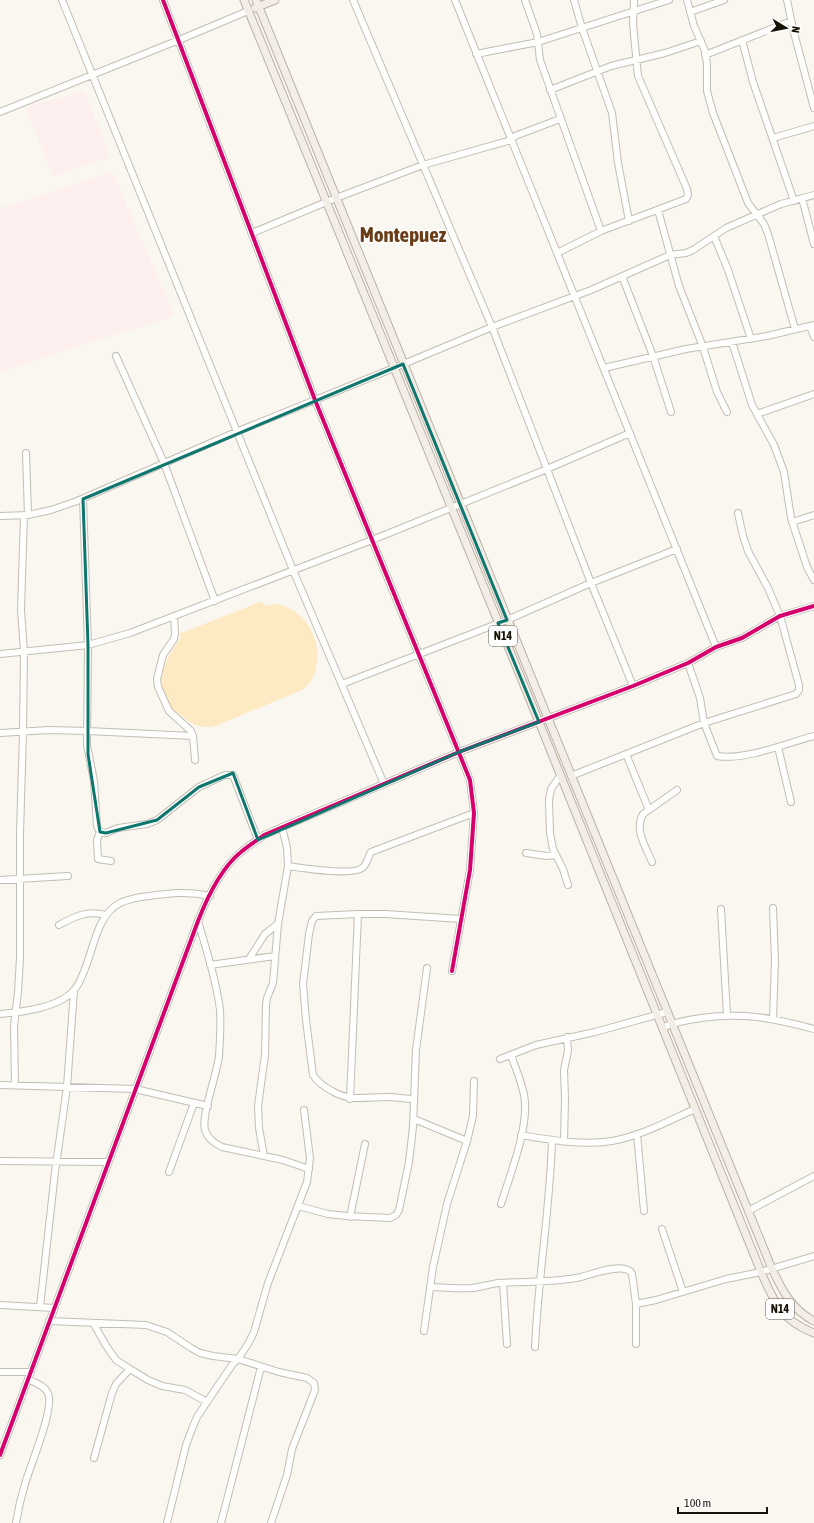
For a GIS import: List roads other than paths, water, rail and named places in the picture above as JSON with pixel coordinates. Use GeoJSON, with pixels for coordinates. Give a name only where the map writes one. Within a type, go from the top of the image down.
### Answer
{"type":"FeatureCollection","features":[{"type":"Feature","properties":{"kind":"main road","name":"N14"},"geometry":{"type":"LineString","coordinates":[[244,0],[450,508],[539,722],[761,1272],[771,1295],[783,1313],[794,1324],[814,1333]]}},
{"type":"Feature","properties":{"kind":"main road"},"geometry":{"type":"LineString","coordinates":[[248,11],[257,3],[275,0]]}},
{"type":"Feature","properties":{"kind":"main road","name":"N14"},"geometry":{"type":"LineString","coordinates":[[257,3],[772,1269],[784,1293],[794,1306],[806,1317],[814,1321]]}},
{"type":"Feature","properties":{"kind":"main road"},"geometry":{"type":"LineString","coordinates":[[296,128],[306,123]]}},
{"type":"Feature","properties":{"kind":"main road"},"geometry":{"type":"LineString","coordinates":[[365,297],[374,293]]}},
{"type":"Feature","properties":{"kind":"main road"},"geometry":{"type":"LineString","coordinates":[[585,838],[594,834]]}},
{"type":"Feature","properties":{"kind":"street"},"geometry":{"type":"LineString","coordinates":[[62,0],[94,75],[236,432],[384,784]]}},
{"type":"Feature","properties":{"kind":"street"},"geometry":{"type":"LineString","coordinates":[[163,0],[315,400],[470,780],[474,813],[470,870],[452,971]]}},
{"type":"Feature","properties":{"kind":"street"},"geometry":{"type":"LineString","coordinates":[[353,0],[492,326],[546,469],[632,686]]}},
{"type":"Feature","properties":{"kind":"street"},"geometry":{"type":"LineString","coordinates":[[455,0],[573,296],[604,368],[716,647]]}},
{"type":"Feature","properties":{"kind":"street"},"geometry":{"type":"LineString","coordinates":[[525,0],[537,34],[540,60],[600,231]]}},
{"type":"Feature","properties":{"kind":"street"},"geometry":{"type":"LineString","coordinates":[[574,0],[582,28],[612,113],[618,163],[629,221]]}},
{"type":"Feature","properties":{"kind":"street"},"geometry":{"type":"LineString","coordinates":[[557,253],[600,231],[686,199],[688,195],[687,189],[638,76],[634,24],[634,0]]}},
{"type":"Feature","properties":{"kind":"street"},"geometry":{"type":"LineString","coordinates":[[476,54],[538,42],[669,0]]}},
{"type":"Feature","properties":{"kind":"street"},"geometry":{"type":"LineString","coordinates":[[687,0],[705,55],[707,91],[713,113],[748,203],[764,224],[768,234],[795,329]]}},
{"type":"Feature","properties":{"kind":"street"},"geometry":{"type":"LineString","coordinates":[[690,12],[724,0]]}},
{"type":"Feature","properties":{"kind":"street"},"geometry":{"type":"LineString","coordinates":[[787,0],[791,21],[814,108]]}},
{"type":"Feature","properties":{"kind":"street"},"geometry":{"type":"LineString","coordinates":[[0,112],[248,11]]}},
{"type":"Feature","properties":{"kind":"street"},"geometry":{"type":"LineString","coordinates":[[705,55],[791,21]]}},
{"type":"Feature","properties":{"kind":"street"},"geometry":{"type":"LineString","coordinates":[[742,40],[753,82],[794,201]]}},
{"type":"Feature","properties":{"kind":"street"},"geometry":{"type":"LineString","coordinates":[[550,90],[612,66],[637,61],[701,41]]}},
{"type":"Feature","properties":{"kind":"street"},"geometry":{"type":"LineString","coordinates":[[252,233],[336,198],[423,165],[511,140],[515,136],[560,119]]}},
{"type":"Feature","properties":{"kind":"street"},"geometry":{"type":"LineString","coordinates":[[773,138],[814,126]]}},
{"type":"Feature","properties":{"kind":"street"},"geometry":{"type":"LineString","coordinates":[[0,516],[26,515],[51,510],[83,499],[236,432],[394,368],[492,326],[591,290],[670,255],[686,253],[726,228],[781,204],[814,195]]}},
{"type":"Feature","properties":{"kind":"street"},"geometry":{"type":"LineString","coordinates":[[802,198],[814,244]]}},
{"type":"Feature","properties":{"kind":"street"},"geometry":{"type":"LineString","coordinates":[[658,210],[678,286],[703,347],[716,392],[726,412]]}},
{"type":"Feature","properties":{"kind":"street"},"geometry":{"type":"LineString","coordinates":[[714,236],[728,270],[751,339]]}},
{"type":"Feature","properties":{"kind":"street"},"geometry":{"type":"LineString","coordinates":[[622,276],[653,356],[671,412]]}},
{"type":"Feature","properties":{"kind":"street"},"geometry":{"type":"LineString","coordinates":[[604,368],[653,356],[751,339],[812,326],[814,337]]}},
{"type":"Feature","properties":{"kind":"street"},"geometry":{"type":"LineString","coordinates":[[732,342],[752,405],[774,445],[784,472],[792,522],[807,567],[814,580]]}},
{"type":"Feature","properties":{"kind":"street"},"geometry":{"type":"LineString","coordinates":[[116,356],[164,464],[215,601]]}},
{"type":"Feature","properties":{"kind":"street"},"geometry":{"type":"LineString","coordinates":[[757,414],[814,394]]}},
{"type":"Feature","properties":{"kind":"street"},"geometry":{"type":"LineString","coordinates":[[0,654],[88,645],[130,633],[372,540],[630,433]]}},
{"type":"Feature","properties":{"kind":"street"},"geometry":{"type":"LineString","coordinates":[[15,1085],[14,1026],[20,958],[24,652],[21,610],[26,515],[26,454]]}},
{"type":"Feature","properties":{"kind":"street"},"geometry":{"type":"LineString","coordinates":[[83,499],[88,645],[88,754],[94,781],[97,826],[100,832],[97,840],[98,859],[111,861]]}},
{"type":"Feature","properties":{"kind":"street"},"geometry":{"type":"LineString","coordinates":[[571,776],[704,723],[796,694],[799,684],[780,616],[768,588],[748,551],[738,514]]}},
{"type":"Feature","properties":{"kind":"street"},"geometry":{"type":"LineString","coordinates":[[792,522],[814,515]]}},
{"type":"Feature","properties":{"kind":"street"},"geometry":{"type":"LineString","coordinates":[[342,684],[507,620],[591,583],[677,549]]}},
{"type":"Feature","properties":{"kind":"street"},"geometry":{"type":"LineString","coordinates":[[0,1455],[198,921],[221,875],[240,853],[264,835],[282,827],[459,752],[688,663],[716,647],[742,638],[780,616],[814,606]]}},
{"type":"Feature","properties":{"kind":"street"},"geometry":{"type":"LineString","coordinates":[[174,616],[174,639],[163,655],[157,679],[158,687],[169,711],[194,736],[195,760]]}},
{"type":"Feature","properties":{"kind":"street"},"geometry":{"type":"LineString","coordinates":[[688,663],[700,698],[704,723],[716,756],[741,755],[778,747],[814,736]]}},
{"type":"Feature","properties":{"kind":"street"},"geometry":{"type":"LineString","coordinates":[[0,733],[49,730],[194,736]]}},
{"type":"Feature","properties":{"kind":"street"},"geometry":{"type":"LineString","coordinates":[[778,747],[791,802]]}},
{"type":"Feature","properties":{"kind":"street"},"geometry":{"type":"LineString","coordinates":[[626,754],[649,810]]}},
{"type":"Feature","properties":{"kind":"street"},"geometry":{"type":"LineString","coordinates":[[100,832],[106,833],[118,828],[147,824],[157,820],[199,787],[225,775],[231,774],[233,775],[258,840]]}},
{"type":"Feature","properties":{"kind":"street"},"geometry":{"type":"LineString","coordinates":[[560,776],[551,789],[549,800],[550,833],[553,849],[563,869],[568,885]]}},
{"type":"Feature","properties":{"kind":"street"},"geometry":{"type":"LineString","coordinates":[[652,862],[638,828],[642,814],[677,790]]}},
{"type":"Feature","properties":{"kind":"street"},"geometry":{"type":"LineString","coordinates":[[288,866],[342,871],[360,870],[364,867],[371,852],[474,813]]}},
{"type":"Feature","properties":{"kind":"street"},"geometry":{"type":"LineString","coordinates":[[264,1156],[259,1128],[258,1106],[265,1055],[266,1005],[273,983],[278,924],[288,866],[287,848],[282,827]]}},
{"type":"Feature","properties":{"kind":"street"},"geometry":{"type":"LineString","coordinates":[[526,853],[546,856],[556,855]]}},
{"type":"Feature","properties":{"kind":"street"},"geometry":{"type":"LineString","coordinates":[[0,880],[68,876]]}},
{"type":"Feature","properties":{"kind":"street"},"geometry":{"type":"LineString","coordinates":[[0,1014],[16,1013],[61,1001],[74,990],[82,977],[98,930],[106,915],[119,904],[135,898],[180,892],[198,893],[210,896]]}},
{"type":"Feature","properties":{"kind":"street"},"geometry":{"type":"LineString","coordinates":[[721,908],[727,1015]]}},
{"type":"Feature","properties":{"kind":"street"},"geometry":{"type":"LineString","coordinates":[[773,908],[775,960],[773,1019]]}},
{"type":"Feature","properties":{"kind":"street"},"geometry":{"type":"LineString","coordinates":[[59,925],[77,916],[89,914],[106,915]]}},
{"type":"Feature","properties":{"kind":"street"},"geometry":{"type":"LineString","coordinates":[[414,1099],[386,1097],[350,1099],[337,1095],[326,1088],[318,1082],[313,1075],[303,984],[308,934],[316,916],[358,914],[461,919]]}},
{"type":"Feature","properties":{"kind":"street"},"geometry":{"type":"LineString","coordinates":[[350,1099],[358,914]]}},
{"type":"Feature","properties":{"kind":"street"},"geometry":{"type":"LineString","coordinates":[[198,921],[220,1009],[219,1058],[208,1106],[205,1129],[213,1143],[222,1147],[283,1160],[309,1169]]}},
{"type":"Feature","properties":{"kind":"street"},"geometry":{"type":"LineString","coordinates":[[249,960],[265,934],[278,924]]}},
{"type":"Feature","properties":{"kind":"street"},"geometry":{"type":"LineString","coordinates":[[210,966],[275,956]]}},
{"type":"Feature","properties":{"kind":"street"},"geometry":{"type":"LineString","coordinates":[[298,1206],[328,1214],[390,1218],[396,1215],[399,1210],[409,1162],[414,1119],[417,1043],[427,968]]}},
{"type":"Feature","properties":{"kind":"street"},"geometry":{"type":"LineString","coordinates":[[40,1307],[67,1087],[74,990]]}},
{"type":"Feature","properties":{"kind":"street"},"geometry":{"type":"LineString","coordinates":[[500,1059],[536,1045],[595,1032],[667,1012]]}},
{"type":"Feature","properties":{"kind":"street"},"geometry":{"type":"LineString","coordinates":[[662,1028],[671,1023],[727,1015],[754,1016],[773,1019],[814,1029]]}},
{"type":"Feature","properties":{"kind":"street"},"geometry":{"type":"LineString","coordinates":[[564,1142],[564,1070],[568,1051],[567,1037]]}},
{"type":"Feature","properties":{"kind":"street"},"geometry":{"type":"LineString","coordinates":[[501,1204],[521,1135],[525,1103],[524,1092],[511,1055]]}},
{"type":"Feature","properties":{"kind":"street"},"geometry":{"type":"LineString","coordinates":[[424,1331],[430,1287],[447,1204],[467,1141],[473,1116],[474,1081]]}},
{"type":"Feature","properties":{"kind":"street"},"geometry":{"type":"LineString","coordinates":[[0,1085],[135,1089],[208,1106]]}},
{"type":"Feature","properties":{"kind":"street"},"geometry":{"type":"LineString","coordinates":[[169,1172],[194,1103]]}},
{"type":"Feature","properties":{"kind":"street"},"geometry":{"type":"LineString","coordinates":[[521,1135],[564,1142],[586,1143],[613,1141],[637,1134],[695,1109]]}},
{"type":"Feature","properties":{"kind":"street"},"geometry":{"type":"LineString","coordinates":[[167,1523],[186,1445],[197,1417],[232,1365],[238,1359],[254,1332],[268,1283],[307,1182],[310,1158],[304,1110]]}},
{"type":"Feature","properties":{"kind":"street"},"geometry":{"type":"LineString","coordinates":[[414,1119],[467,1141]]}},
{"type":"Feature","properties":{"kind":"street"},"geometry":{"type":"LineString","coordinates":[[637,1134],[644,1211]]}},
{"type":"Feature","properties":{"kind":"street"},"geometry":{"type":"LineString","coordinates":[[535,1347],[539,1281],[549,1196],[552,1140]]}},
{"type":"Feature","properties":{"kind":"street"},"geometry":{"type":"LineString","coordinates":[[350,1216],[365,1144]]}},
{"type":"Feature","properties":{"kind":"street"},"geometry":{"type":"LineString","coordinates":[[0,1161],[108,1162]]}},
{"type":"Feature","properties":{"kind":"street"},"geometry":{"type":"LineString","coordinates":[[748,1211],[814,1176]]}},
{"type":"Feature","properties":{"kind":"street"},"geometry":{"type":"LineString","coordinates":[[662,1229],[683,1292]]}},
{"type":"Feature","properties":{"kind":"street"},"geometry":{"type":"LineString","coordinates":[[636,1304],[656,1300],[726,1279],[761,1272],[814,1256]]}},
{"type":"Feature","properties":{"kind":"street"},"geometry":{"type":"LineString","coordinates":[[430,1287],[474,1288],[490,1284],[581,1277],[615,1269],[628,1269],[632,1274],[636,1304],[636,1344]]}},
{"type":"Feature","properties":{"kind":"street"},"geometry":{"type":"LineString","coordinates":[[503,1283],[507,1344]]}},
{"type":"Feature","properties":{"kind":"street"},"geometry":{"type":"LineString","coordinates":[[0,1305],[54,1308]]}},
{"type":"Feature","properties":{"kind":"street"},"geometry":{"type":"LineString","coordinates":[[49,1321],[146,1325],[167,1332],[200,1353],[238,1359],[261,1367],[307,1378],[314,1383],[315,1390],[292,1449],[287,1475],[271,1523]]}},
{"type":"Feature","properties":{"kind":"street"},"geometry":{"type":"LineString","coordinates":[[94,1324],[116,1360],[130,1370],[162,1386],[185,1390],[207,1402]]}},
{"type":"Feature","properties":{"kind":"street"},"geometry":{"type":"LineString","coordinates":[[221,1523],[261,1367]]}},
{"type":"Feature","properties":{"kind":"street"},"geometry":{"type":"LineString","coordinates":[[94,1458],[112,1393],[116,1384],[130,1370]]}},
{"type":"Feature","properties":{"kind":"street"},"geometry":{"type":"LineString","coordinates":[[0,1372],[30,1372]]}},
{"type":"Feature","properties":{"kind":"street"},"geometry":{"type":"LineString","coordinates":[[16,1523],[25,1485],[46,1419],[49,1400],[48,1393],[43,1386],[28,1379]]}},
{"type":"Feature","properties":{"kind":"district","name":"Montepuez"},"geometry":{"type":"Point","coordinates":[403,235]}}]}
